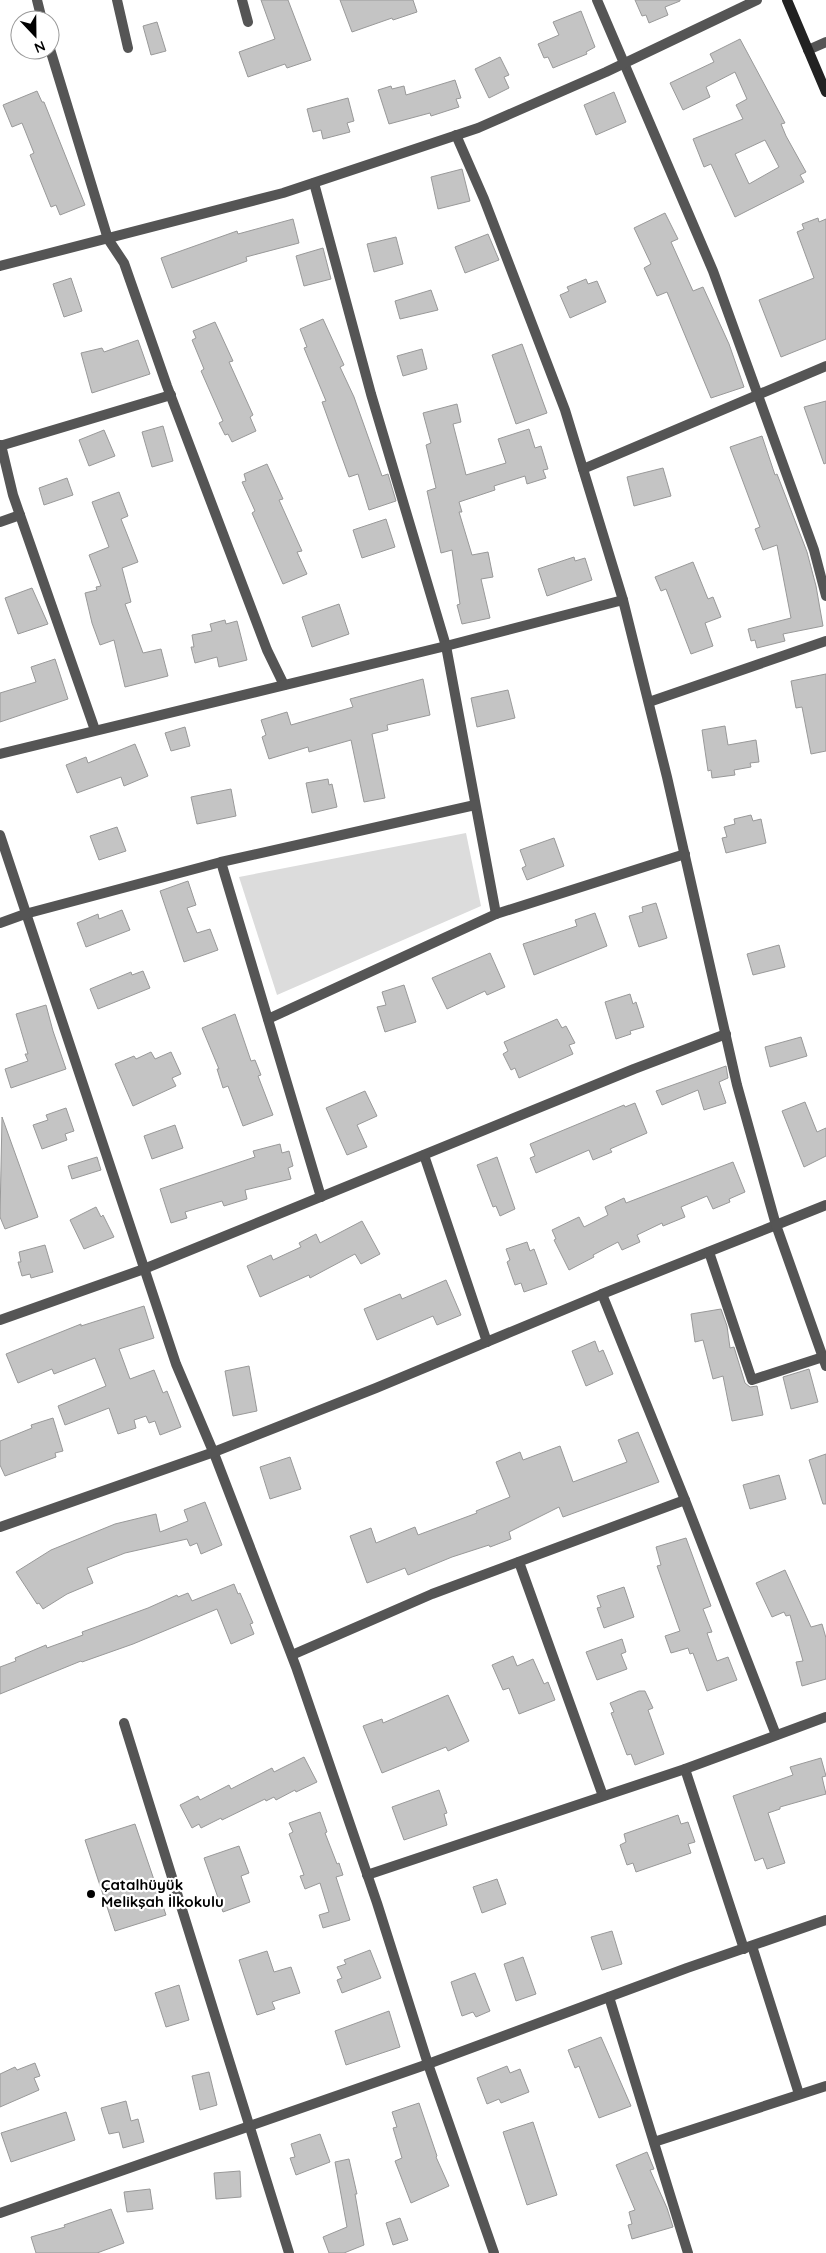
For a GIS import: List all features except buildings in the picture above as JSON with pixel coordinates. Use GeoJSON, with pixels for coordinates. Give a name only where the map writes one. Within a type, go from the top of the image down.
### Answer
{"type":"FeatureCollection","features":[{"type":"Feature","properties":{"kind":"street"},"geometry":{"type":"LineString","coordinates":[[118,0],[128,48]]}},
{"type":"Feature","properties":{"kind":"street"},"geometry":{"type":"LineString","coordinates":[[242,0],[248,22]]}},
{"type":"Feature","properties":{"kind":"street"},"geometry":{"type":"LineString","coordinates":[[597,0],[713,271],[814,550],[826,596]]}},
{"type":"Feature","properties":{"kind":"street"},"geometry":{"type":"LineString","coordinates":[[0,266],[283,193],[456,135],[487,124],[625,63],[757,0]]}},
{"type":"Feature","properties":{"kind":"street"},"geometry":{"type":"LineString","coordinates":[[787,0],[826,92]]}},
{"type":"Feature","properties":{"kind":"street"},"geometry":{"type":"LineString","coordinates":[[808,50],[826,42]]}},
{"type":"Feature","properties":{"kind":"street"},"geometry":{"type":"LineString","coordinates":[[54,60],[108,239],[124,263],[171,395],[267,650],[284,686]]}},
{"type":"Feature","properties":{"kind":"street"},"geometry":{"type":"LineString","coordinates":[[456,135],[484,199],[565,410],[623,600],[685,854],[737,1085],[776,1225],[824,1361],[752,1380],[709,1252]]}},
{"type":"Feature","properties":{"kind":"street"},"geometry":{"type":"LineString","coordinates":[[314,183],[371,394],[446,646],[496,914]]}},
{"type":"Feature","properties":{"kind":"street"},"geometry":{"type":"LineString","coordinates":[[583,470],[826,366]]}},
{"type":"Feature","properties":{"kind":"street"},"geometry":{"type":"LineString","coordinates":[[96,730],[13,495],[1,445],[171,395]]}},
{"type":"Feature","properties":{"kind":"street"},"geometry":{"type":"LineString","coordinates":[[0,522],[20,515]]}},
{"type":"Feature","properties":{"kind":"street"},"geometry":{"type":"LineString","coordinates":[[0,754],[446,646],[623,600]]}},
{"type":"Feature","properties":{"kind":"street"},"geometry":{"type":"LineString","coordinates":[[648,702],[826,641]]}},
{"type":"Feature","properties":{"kind":"street"},"geometry":{"type":"LineString","coordinates":[[0,923],[26,914],[221,862],[475,805]]}},
{"type":"Feature","properties":{"kind":"street"},"geometry":{"type":"LineString","coordinates":[[0,835],[176,1364],[214,1452],[292,1655],[367,1875],[428,2064],[494,2253]]}},
{"type":"Feature","properties":{"kind":"street"},"geometry":{"type":"LineString","coordinates":[[268,1019],[496,914],[685,854]]}},
{"type":"Feature","properties":{"kind":"street"},"geometry":{"type":"LineString","coordinates":[[221,862],[321,1197]]}},
{"type":"Feature","properties":{"kind":"street"},"geometry":{"type":"LineString","coordinates":[[0,1320],[144,1269],[634,1069],[726,1034]]}},
{"type":"Feature","properties":{"kind":"street"},"geometry":{"type":"LineString","coordinates":[[424,1155],[487,1342]]}},
{"type":"Feature","properties":{"kind":"street"},"geometry":{"type":"LineString","coordinates":[[0,1526],[214,1452],[826,1205]]}},
{"type":"Feature","properties":{"kind":"street"},"geometry":{"type":"LineString","coordinates":[[602,1294],[685,1500],[776,1735]]}},
{"type":"Feature","properties":{"kind":"street"},"geometry":{"type":"LineString","coordinates":[[292,1655],[432,1594],[685,1500]]}},
{"type":"Feature","properties":{"kind":"street"},"geometry":{"type":"LineString","coordinates":[[519,1562],[603,1796]]}},
{"type":"Feature","properties":{"kind":"street"},"geometry":{"type":"LineString","coordinates":[[367,1875],[685,1769],[826,1717]]}},
{"type":"Feature","properties":{"kind":"street"},"geometry":{"type":"LineString","coordinates":[[124,1723],[290,2253]]}},
{"type":"Feature","properties":{"kind":"street"},"geometry":{"type":"LineString","coordinates":[[685,1769],[799,2094]]}},
{"type":"Feature","properties":{"kind":"street"},"geometry":{"type":"LineString","coordinates":[[0,2213],[428,2064],[826,1920]]}},
{"type":"Feature","properties":{"kind":"street"},"geometry":{"type":"LineString","coordinates":[[609,1997],[688,2253]]}},
{"type":"Feature","properties":{"kind":"street"},"geometry":{"type":"LineString","coordinates":[[654,2142],[826,2086]]}},
{"type":"Feature","properties":{"kind":"shaded area"},"geometry":{"type":"Polygon","coordinates":[[[466,833],[481,906],[277,995],[239,877],[466,833]]]}},
{"type":"Feature","properties":{"kind":"place","name":"Çatalhüyük Melikşah İlkokulu"},"geometry":{"type":"Point","coordinates":[91,1894]}}]}
